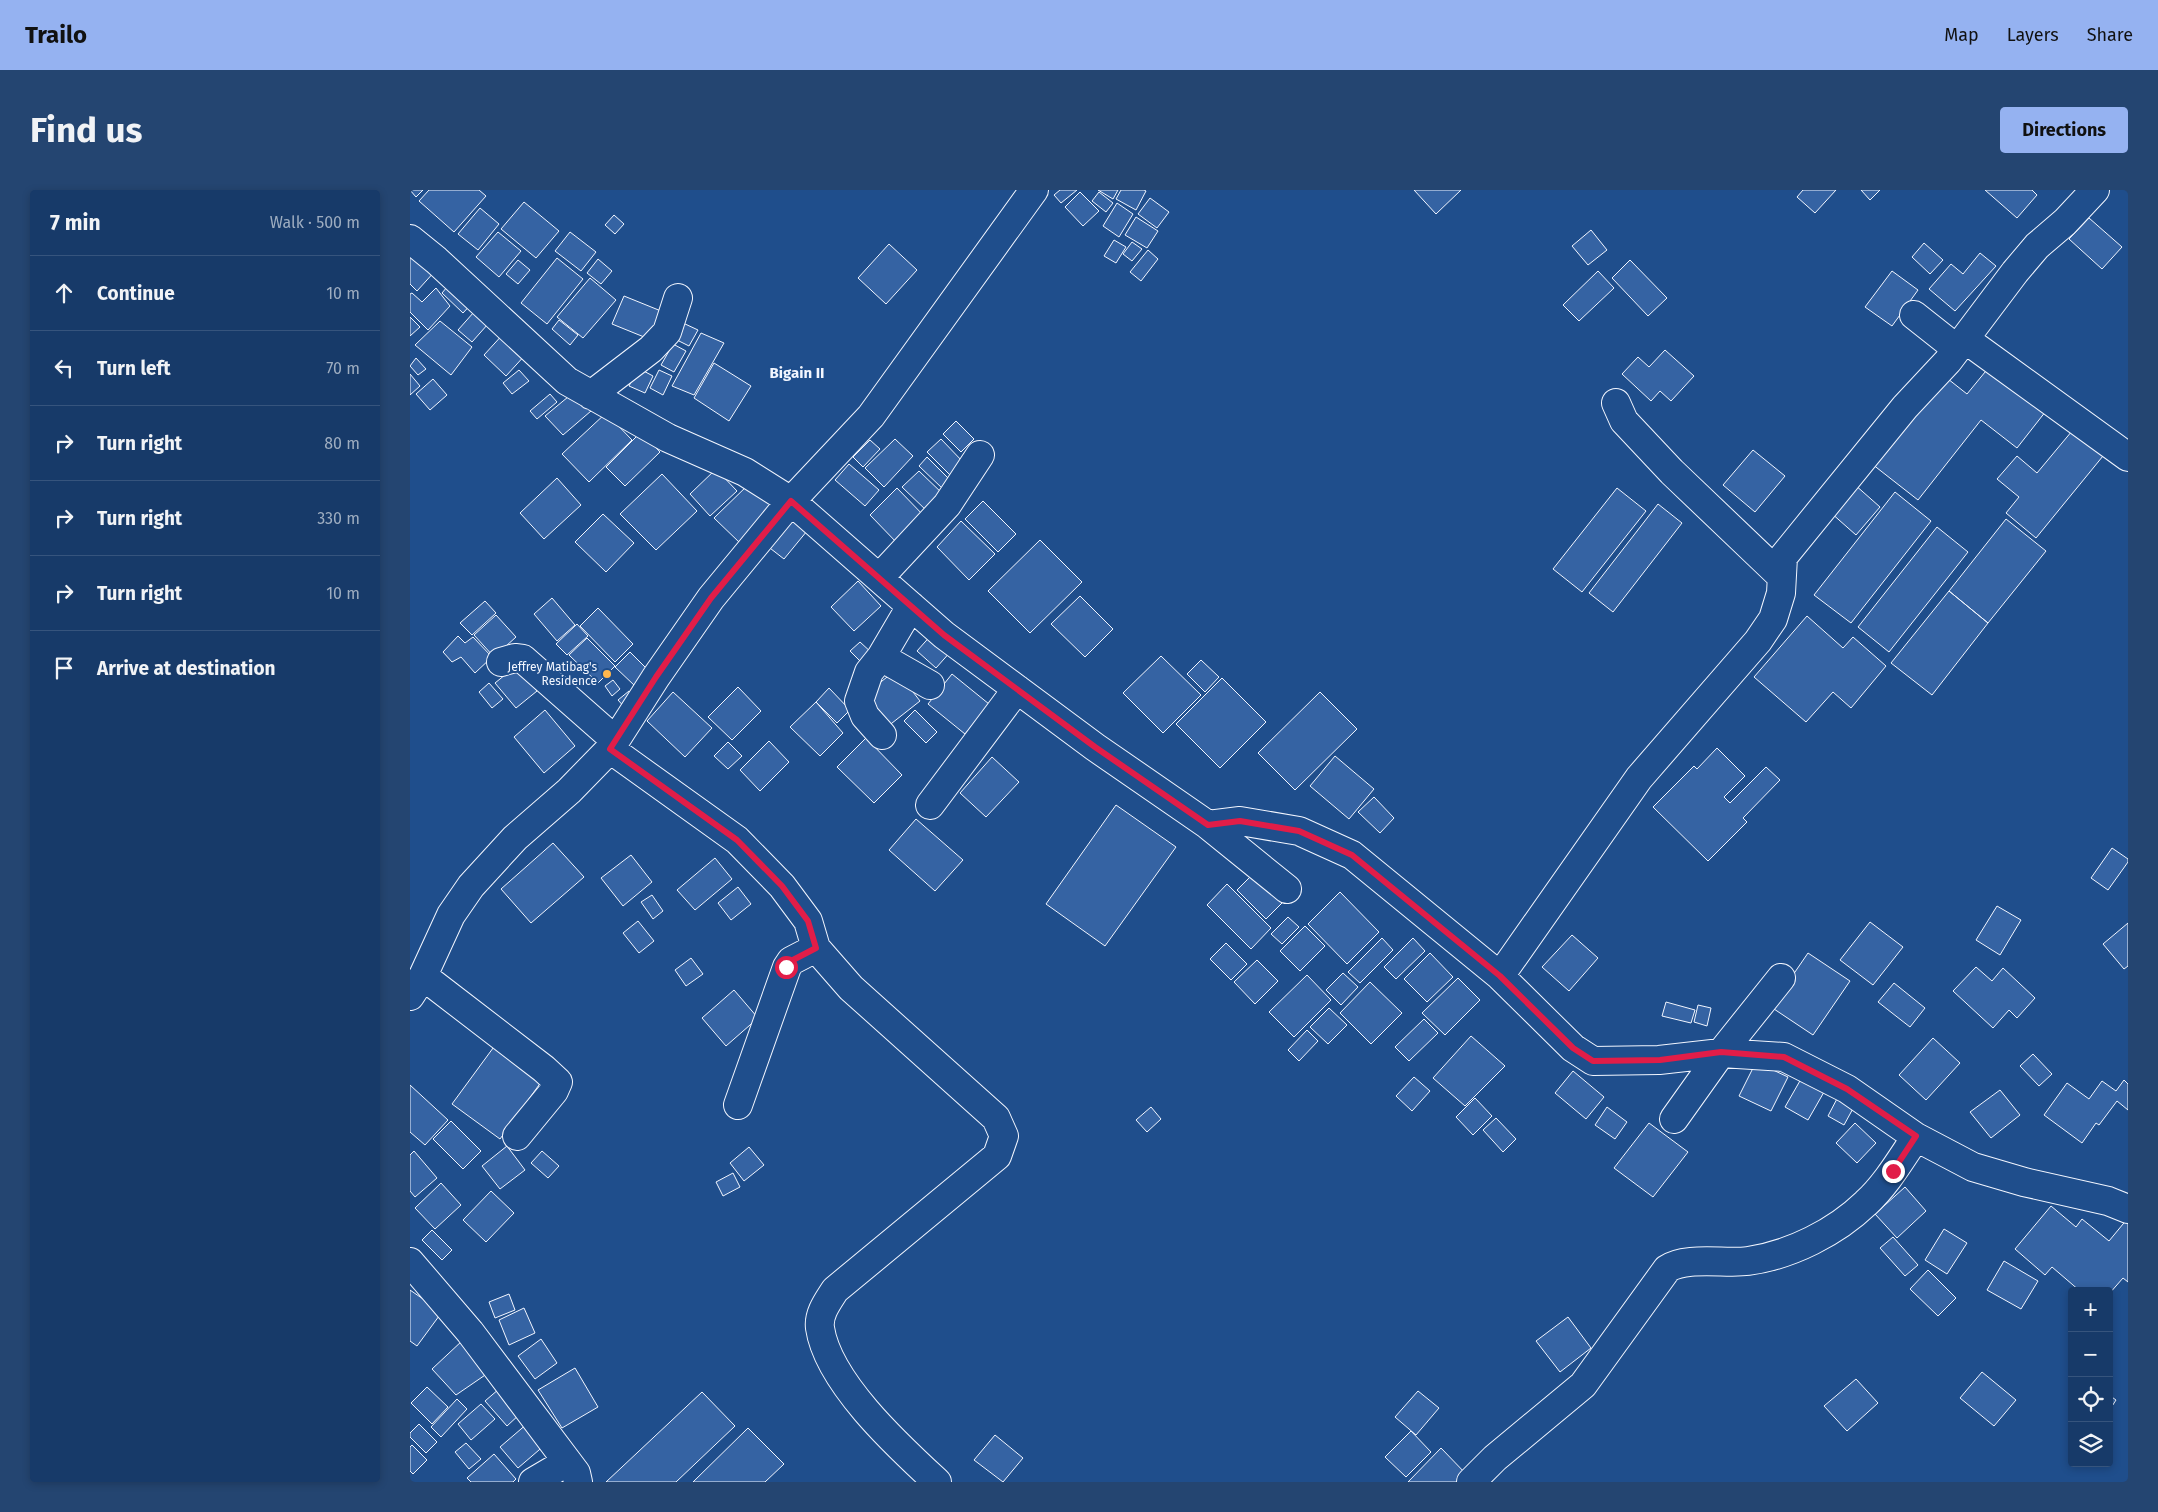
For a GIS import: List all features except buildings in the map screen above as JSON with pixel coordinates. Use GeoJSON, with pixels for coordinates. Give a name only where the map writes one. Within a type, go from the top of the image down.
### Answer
{"type":"FeatureCollection","features":[{"type":"Feature","properties":{"kind":"street"},"geometry":{"type":"LineString","coordinates":[[517,1136],[554,1092],[558,1082],[544,1069],[416,986],[451,915],[471,886],[515,838],[568,791],[612,744],[711,598],[791,501],[871,416],[1034,190]]}},
{"type":"Feature","properties":{"kind":"street"},"geometry":{"type":"LineString","coordinates":[[1500,976],[1639,778],[1758,641],[1774,619],[1781,593],[1783,557],[1905,407],[1961,344],[2037,246],[2065,222],[2096,190]]}},
{"type":"Feature","properties":{"kind":"street"},"geometry":{"type":"LineString","coordinates":[[410,238],[567,382],[668,438],[745,472],[791,501],[944,635],[1095,747],[1208,825],[1287,889]]}},
{"type":"Feature","properties":{"kind":"street"},"geometry":{"type":"LineString","coordinates":[[591,395],[667,332],[678,298]]}},
{"type":"Feature","properties":{"kind":"street"},"geometry":{"type":"LineString","coordinates":[[1914,316],[1961,344],[2128,457]]}},
{"type":"Feature","properties":{"kind":"street"},"geometry":{"type":"LineString","coordinates":[[1616,403],[1624,421],[1672,472],[1781,576]]}},
{"type":"Feature","properties":{"kind":"street"},"geometry":{"type":"LineString","coordinates":[[879,578],[947,505],[980,455]]}},
{"type":"Feature","properties":{"kind":"street"},"geometry":{"type":"LineString","coordinates":[[882,735],[865,716],[859,701],[869,672],[880,658],[911,606]]}},
{"type":"Feature","properties":{"kind":"street"},"geometry":{"type":"LineString","coordinates":[[501,662],[515,658],[523,659],[612,744],[737,840],[782,886],[808,921],[816,948],[851,988],[996,1118],[1004,1136],[997,1156],[835,1290],[824,1308],[819,1327],[830,1362],[873,1419],[884,1433],[937,1482]]}},
{"type":"Feature","properties":{"kind":"street"},"geometry":{"type":"LineString","coordinates":[[880,658],[930,685]]}},
{"type":"Feature","properties":{"kind":"street"},"geometry":{"type":"LineString","coordinates":[[930,805],[1017,689]]}},
{"type":"Feature","properties":{"kind":"street"},"geometry":{"type":"LineString","coordinates":[[1208,825],[1240,821],[1299,831],[1352,855],[1500,976],[1573,1048],[1593,1061],[1660,1060],[1721,1052],[1784,1057],[1847,1089],[1916,1136],[1973,1167],[2024,1182],[2108,1201],[2128,1209]]}},
{"type":"Feature","properties":{"kind":"street"},"geometry":{"type":"LineString","coordinates":[[738,1105],[786,967],[791,961],[816,948]]}},
{"type":"Feature","properties":{"kind":"street"},"geometry":{"type":"LineString","coordinates":[[1674,1118],[1721,1052],[1781,978]]}},
{"type":"Feature","properties":{"kind":"street"},"geometry":{"type":"LineString","coordinates":[[1471,1482],[1495,1458],[1583,1385],[1666,1269],[1680,1263],[1749,1261],[1788,1250],[1832,1230],[1867,1203],[1893,1171],[1916,1136]]}},
{"type":"Feature","properties":{"kind":"street"},"geometry":{"type":"LineString","coordinates":[[410,1262],[470,1332],[573,1472],[532,1482]]}},
{"type":"Feature","properties":{"kind":"place","name":"Jeffrey Matibag's Residence"},"geometry":{"type":"Point","coordinates":[607,674]}},
{"type":"Feature","properties":{"kind":"district","name":"Bigain II"},"geometry":{"type":"Point","coordinates":[797,373]}},
{"type":"Feature","properties":{"kind":"route"},"geometry":{"type":"LineString","coordinates":[[786,967],[791,961],[816,948],[808,921],[782,886],[737,840],[610,749],[656,677],[711,598],[791,501],[944,635],[1095,747],[1208,825],[1240,821],[1299,831],[1352,855],[1500,976],[1573,1048],[1593,1061],[1660,1060],[1721,1052],[1784,1057],[1847,1089],[1916,1136],[1893,1171]]}}]}
